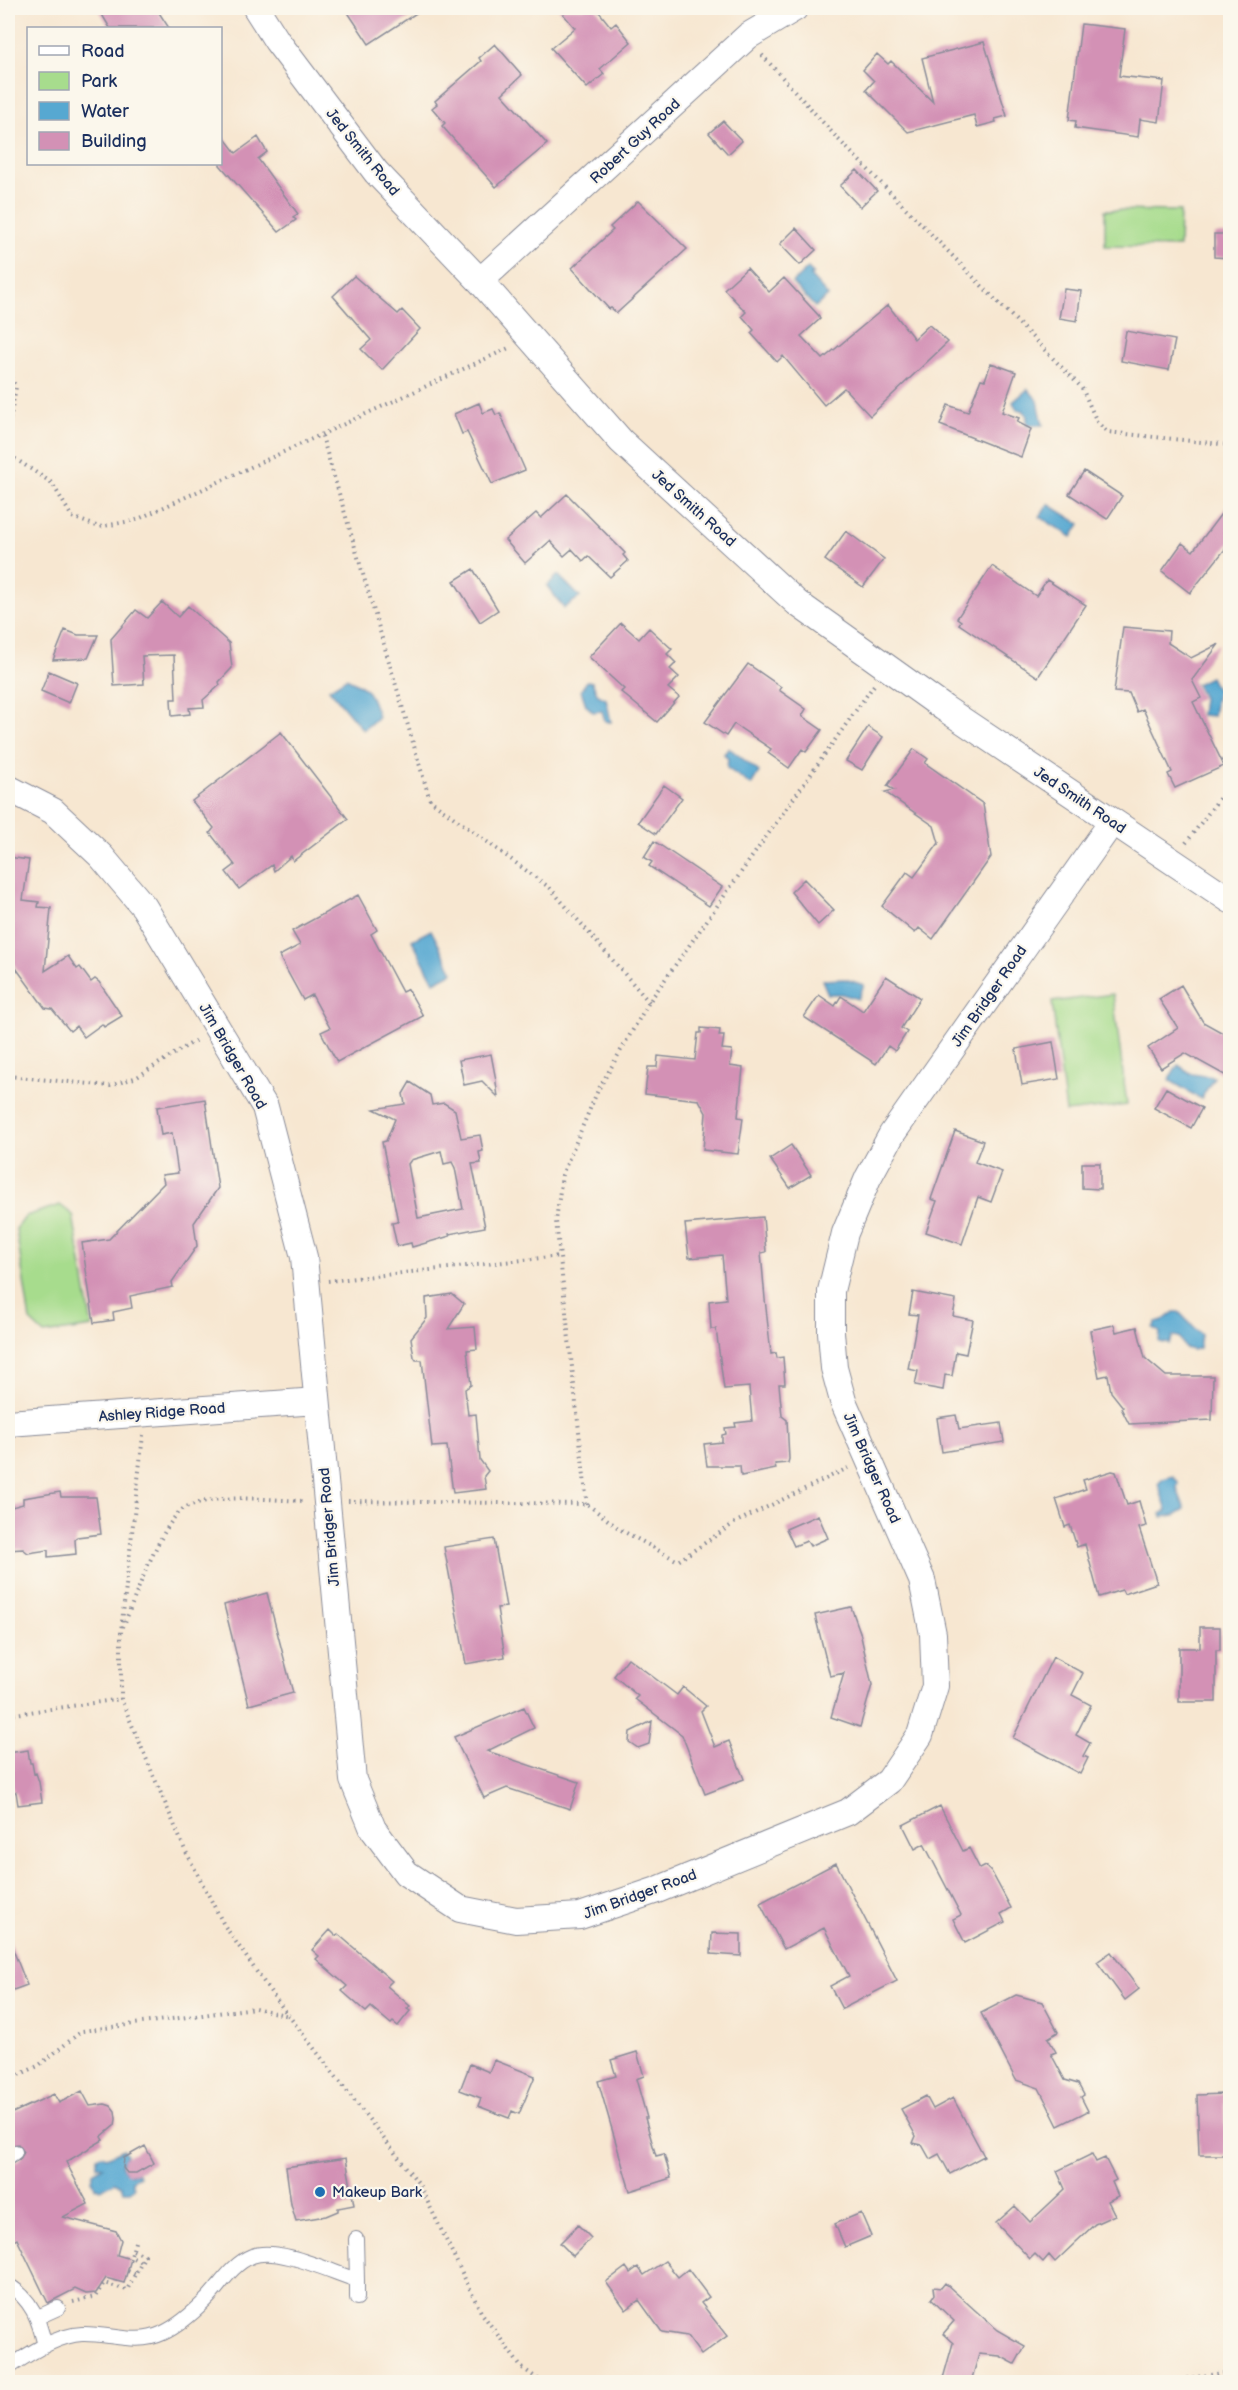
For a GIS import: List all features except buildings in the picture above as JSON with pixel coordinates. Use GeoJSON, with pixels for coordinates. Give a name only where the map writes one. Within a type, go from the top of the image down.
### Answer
{"type":"FeatureCollection","features":[{"type":"Feature","properties":{"kind":"street","name":"Jed Smith Road"},"geometry":{"type":"LineString","coordinates":[[256,8],[277,41],[376,172],[480,281],[528,339],[621,441],[797,603],[944,708],[1230,900]]}},
{"type":"Feature","properties":{"kind":"street","name":"Robert Guy Road"},"geometry":{"type":"LineString","coordinates":[[480,281],[748,36],[795,8]]}},
{"type":"Feature","properties":{"kind":"street","name":"Jim Bridger Road"},"geometry":{"type":"LineString","coordinates":[[8,788],[53,811],[101,856],[144,907],[265,1107],[304,1257],[353,1780],[373,1829],[406,1873],[460,1910],[516,1920],[580,1916],[657,1890],[848,1812],[889,1780],[920,1735],[935,1686],[933,1634],[922,1580],[843,1401],[834,1368],[831,1291],[845,1233],[868,1178],[892,1134],[1112,822]]}},
{"type":"Feature","properties":{"kind":"street","name":"Ashley Ridge Road"},"geometry":{"type":"LineString","coordinates":[[8,1423],[317,1401]]}},
{"type":"Feature","properties":{"kind":"lane"},"geometry":{"type":"LineString","coordinates":[[356,2239],[357,2298]]}},
{"type":"Feature","properties":{"kind":"lane"},"geometry":{"type":"LineString","coordinates":[[8,2368],[45,2346],[79,2334],[145,2339],[163,2333],[206,2301],[235,2267],[252,2255],[275,2254],[295,2258],[357,2280]]}},
{"type":"Feature","properties":{"kind":"lane"},"geometry":{"type":"LineString","coordinates":[[8,2285],[38,2317],[45,2346]]}},
{"type":"Feature","properties":{"kind":"lane"},"geometry":{"type":"LineString","coordinates":[[38,2317],[58,2308]]}},
{"type":"Feature","properties":{"kind":"path"},"geometry":{"type":"LineString","coordinates":[[739,44],[756,54],[764,55],[838,139],[1082,388],[1097,422],[1107,432],[1230,445]]}},
{"type":"Feature","properties":{"kind":"path"},"geometry":{"type":"LineString","coordinates":[[8,449],[14,458],[52,483],[72,517],[99,527],[136,520],[528,339]]}},
{"type":"Feature","properties":{"kind":"path"},"geometry":{"type":"LineString","coordinates":[[8,372],[16,387],[8,431]]}},
{"type":"Feature","properties":{"kind":"path"},"geometry":{"type":"LineString","coordinates":[[322,436],[430,800],[550,888],[649,1002]]}},
{"type":"Feature","properties":{"kind":"path"},"geometry":{"type":"LineString","coordinates":[[868,1459],[736,1522],[678,1561],[621,1530],[587,1504],[556,1221],[562,1175],[598,1090],[649,1002],[874,684]]}},
{"type":"Feature","properties":{"kind":"path"},"geometry":{"type":"LineString","coordinates":[[1172,861],[1230,784]]}},
{"type":"Feature","properties":{"kind":"path"},"geometry":{"type":"LineString","coordinates":[[8,1076],[110,1086],[137,1077],[217,1028]]}},
{"type":"Feature","properties":{"kind":"path"},"geometry":{"type":"LineString","coordinates":[[307,1284],[560,1256]]}},
{"type":"Feature","properties":{"kind":"path"},"geometry":{"type":"LineString","coordinates":[[145,1413],[121,1631],[120,1699],[185,1850],[219,1916],[289,2016],[419,2184],[481,2312],[521,2367],[542,2382]]}},
{"type":"Feature","properties":{"kind":"path"},"geometry":{"type":"LineString","coordinates":[[8,1715],[120,1699]]}},
{"type":"Feature","properties":{"kind":"path"},"geometry":{"type":"LineString","coordinates":[[8,2080],[38,2066],[82,2031],[255,2008],[289,2016]]}},
{"type":"Feature","properties":{"kind":"path"},"geometry":{"type":"LineString","coordinates":[[135,2242],[131,2258],[141,2262]]}},
{"type":"Feature","properties":{"kind":"path"},"geometry":{"type":"LineString","coordinates":[[58,2308],[82,2298],[95,2297],[104,2283],[127,2290],[145,2255],[133,2250]]}},
{"type":"Feature","properties":{"kind":"path"},"geometry":{"type":"LineString","coordinates":[[128,2271],[135,2274]]}},
{"type":"Feature","properties":{"kind":"path"},"geometry":{"type":"LineString","coordinates":[[1163,2382],[1230,2372]]}},
{"type":"Feature","properties":{"kind":"green space"},"geometry":{"type":"Polygon","coordinates":[[[1105,210],[1180,211],[1179,247],[1105,246],[1105,210]]]}},
{"type":"Feature","properties":{"kind":"green space"},"geometry":{"type":"Polygon","coordinates":[[[1113,994],[1127,1105],[1066,1112],[1052,1002],[1113,994]]]}},
{"type":"Feature","properties":{"kind":"green space"},"geometry":{"type":"Polygon","coordinates":[[[60,1205],[73,1215],[92,1327],[44,1334],[30,1321],[16,1229],[26,1216],[60,1205]]]}},
{"type":"Feature","properties":{"kind":"water"},"geometry":{"type":"Polygon","coordinates":[[[808,268],[813,274],[810,276],[828,296],[815,307],[792,283],[808,268]]]}},
{"type":"Feature","properties":{"kind":"water"},"geometry":{"type":"Polygon","coordinates":[[[1028,389],[1038,401],[1043,425],[1027,425],[1027,416],[1023,410],[1017,410],[1013,402],[1028,389]]]}},
{"type":"Feature","properties":{"kind":"water"},"geometry":{"type":"Polygon","coordinates":[[[1048,504],[1080,524],[1072,537],[1040,517],[1048,504]]]}},
{"type":"Feature","properties":{"kind":"water"},"geometry":{"type":"Polygon","coordinates":[[[558,575],[580,597],[564,608],[547,586],[558,575]]]}},
{"type":"Feature","properties":{"kind":"water"},"geometry":{"type":"Polygon","coordinates":[[[1210,677],[1217,691],[1213,716],[1201,715],[1203,698],[1196,684],[1210,677]]]}},
{"type":"Feature","properties":{"kind":"water"},"geometry":{"type":"Polygon","coordinates":[[[346,678],[368,692],[376,709],[378,717],[363,730],[329,689],[346,678]]]}},
{"type":"Feature","properties":{"kind":"water"},"geometry":{"type":"Polygon","coordinates":[[[587,681],[592,682],[598,695],[606,699],[611,722],[605,721],[602,711],[593,712],[586,705],[581,690],[587,681]]]}},
{"type":"Feature","properties":{"kind":"water"},"geometry":{"type":"Polygon","coordinates":[[[729,748],[759,772],[751,785],[727,768],[728,759],[724,754],[729,748]]]}},
{"type":"Feature","properties":{"kind":"water"},"geometry":{"type":"Polygon","coordinates":[[[431,930],[453,972],[434,982],[412,940],[431,930]]]}},
{"type":"Feature","properties":{"kind":"water"},"geometry":{"type":"Polygon","coordinates":[[[845,979],[864,985],[858,999],[842,994],[828,994],[822,980],[845,979]]]}},
{"type":"Feature","properties":{"kind":"water"},"geometry":{"type":"Polygon","coordinates":[[[1178,1065],[1192,1074],[1214,1077],[1201,1099],[1169,1080],[1178,1065]]]}},
{"type":"Feature","properties":{"kind":"water"},"geometry":{"type":"Polygon","coordinates":[[[1174,1312],[1179,1312],[1201,1335],[1199,1348],[1193,1350],[1185,1348],[1179,1337],[1173,1336],[1169,1344],[1159,1342],[1160,1332],[1153,1328],[1156,1322],[1161,1322],[1174,1312]]]}},
{"type":"Feature","properties":{"kind":"water"},"geometry":{"type":"Polygon","coordinates":[[[1173,1476],[1178,1482],[1177,1489],[1185,1509],[1175,1515],[1162,1517],[1161,1514],[1167,1511],[1158,1484],[1163,1479],[1173,1476]]]}},
{"type":"Feature","properties":{"kind":"water"},"geometry":{"type":"Polygon","coordinates":[[[124,2149],[127,2155],[121,2165],[125,2171],[132,2174],[138,2173],[140,2176],[132,2180],[134,2188],[130,2191],[123,2191],[121,2186],[114,2182],[101,2189],[95,2186],[91,2180],[93,2173],[103,2167],[97,2166],[97,2157],[101,2155],[107,2157],[124,2149]]]}},
{"type":"Feature","properties":{"kind":"place","name":"Makeup Bark"},"geometry":{"type":"Point","coordinates":[320,2192]}}]}
